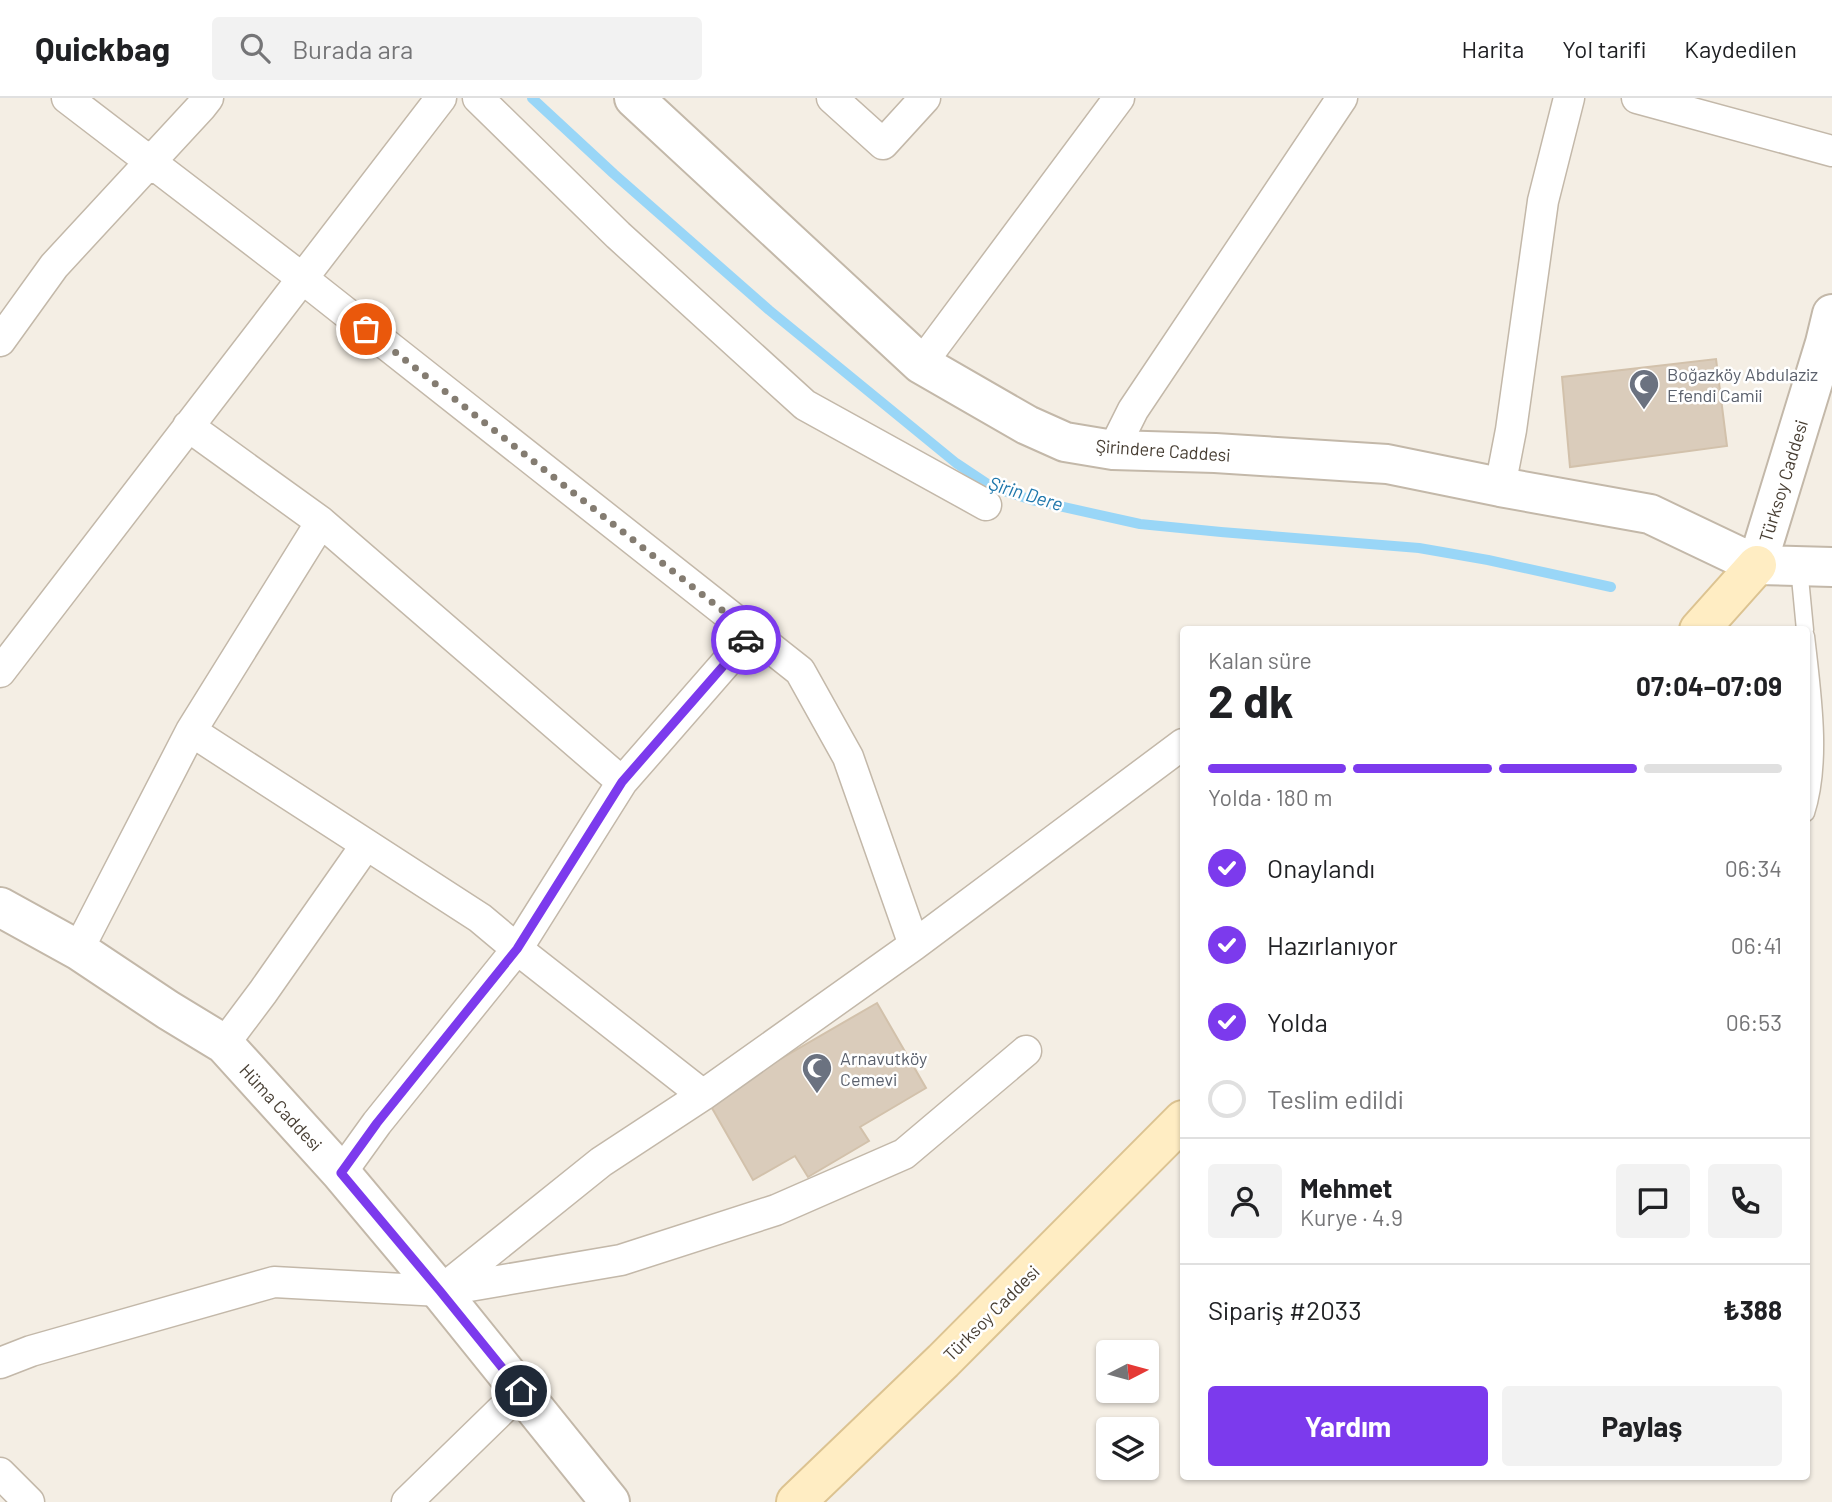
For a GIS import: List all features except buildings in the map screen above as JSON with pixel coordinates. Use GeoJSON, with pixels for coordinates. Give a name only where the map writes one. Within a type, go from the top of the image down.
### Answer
{"type":"FeatureCollection","features":[{"type":"Feature","properties":{"kind":"main road","name":"Türksoy Caddesi"},"geometry":{"type":"LineString","coordinates":[[1703,626],[1757,565]]}},
{"type":"Feature","properties":{"kind":"main road","name":"Türksoy Caddesi"},"geometry":{"type":"LineString","coordinates":[[796,1502],[943,1361],[1180,1123]]}},
{"type":"Feature","properties":{"kind":"street"},"geometry":{"type":"LineString","coordinates":[[67,98],[302,278],[800,671],[848,757],[914,945]]}},
{"type":"Feature","properties":{"kind":"street"},"geometry":{"type":"LineString","coordinates":[[0,341],[54,266],[208,98]]}},
{"type":"Feature","properties":{"kind":"street"},"geometry":{"type":"LineString","coordinates":[[0,672],[441,98]]}},
{"type":"Feature","properties":{"kind":"street"},"geometry":{"type":"LineString","coordinates":[[478,98],[618,235],[805,405],[986,505]]}},
{"type":"Feature","properties":{"kind":"street","name":"Şirindere Caddesi"},"geometry":{"type":"LineString","coordinates":[[634,98],[921,364],[992,406],[1065,442],[1113,450],[1215,453],[1387,464],[1650,514],[1757,565]]}},
{"type":"Feature","properties":{"kind":"street"},"geometry":{"type":"LineString","coordinates":[[832,98],[883,144],[925,98]]}},
{"type":"Feature","properties":{"kind":"street"},"geometry":{"type":"LineString","coordinates":[[921,364],[1119,98]]}},
{"type":"Feature","properties":{"kind":"street"},"geometry":{"type":"LineString","coordinates":[[1113,450],[1133,410],[1342,98]]}},
{"type":"Feature","properties":{"kind":"street"},"geometry":{"type":"LineString","coordinates":[[1500,487],[1511,430],[1543,201],[1569,98]]}},
{"type":"Feature","properties":{"kind":"street"},"geometry":{"type":"LineString","coordinates":[[1637,98],[1832,151]]}},
{"type":"Feature","properties":{"kind":"street","name":"Türksoy Caddesi"},"geometry":{"type":"LineString","coordinates":[[1757,565],[1832,314]]}},
{"type":"Feature","properties":{"kind":"street"},"geometry":{"type":"LineString","coordinates":[[188,426],[321,522],[622,782]]}},
{"type":"Feature","properties":{"kind":"street"},"geometry":{"type":"LineString","coordinates":[[78,950],[191,730],[321,522]]}},
{"type":"Feature","properties":{"kind":"street"},"geometry":{"type":"LineString","coordinates":[[1757,565],[1815,567]]}},
{"type":"Feature","properties":{"kind":"street"},"geometry":{"type":"LineString","coordinates":[[341,1173],[377,1123],[517,949],[622,782],[751,633]]}},
{"type":"Feature","properties":{"kind":"street"},"geometry":{"type":"LineString","coordinates":[[191,730],[480,918],[703,1094]]}},
{"type":"Feature","properties":{"kind":"street"},"geometry":{"type":"LineString","coordinates":[[440,1291],[601,1162],[703,1094],[914,945],[1180,746]]}},
{"type":"Feature","properties":{"kind":"street"},"geometry":{"type":"LineString","coordinates":[[224,1044],[366,845]]}},
{"type":"Feature","properties":{"kind":"street","name":"Hüma Caddesi"},"geometry":{"type":"LineString","coordinates":[[0,907],[78,950],[224,1044],[341,1173],[610,1502]]}},
{"type":"Feature","properties":{"kind":"street"},"geometry":{"type":"LineString","coordinates":[[0,1363],[31,1350],[274,1282],[440,1291],[621,1260],[776,1210],[904,1154],[1026,1051]]}},
{"type":"Feature","properties":{"kind":"street"},"geometry":{"type":"LineString","coordinates":[[407,1502],[521,1391]]}},
{"type":"Feature","properties":{"kind":"street"},"geometry":{"type":"LineString","coordinates":[[0,1474],[29,1502]]}},
{"type":"Feature","properties":{"kind":"lane"},"geometry":{"type":"LineString","coordinates":[[1806,626],[1815,567]]}},
{"type":"Feature","properties":{"kind":"lane"},"geometry":{"type":"LineString","coordinates":[[1810,673],[1815,720],[1810,790]]}},
{"type":"Feature","properties":{"kind":"waterway","name":"Şirin Dere"},"geometry":{"type":"LineString","coordinates":[[532,98],[769,310],[956,463],[992,487],[1032,500],[1140,524],[1419,548],[1611,587]]}},
{"type":"Feature","properties":{"kind":"way so far"},"geometry":{"type":"LineString","coordinates":[[366,329],[751,633],[746,640]]}},
{"type":"Feature","properties":{"kind":"place","name":"Boğazköy Abdulaziz Efendi Camii"},"geometry":{"type":"Point","coordinates":[1644,411]}},
{"type":"Feature","properties":{"kind":"place","name":"Arnavutköy Cemevi"},"geometry":{"type":"Point","coordinates":[817,1095]}},
{"type":"Feature","properties":{"kind":"route"},"geometry":{"type":"LineString","coordinates":[[521,1391],[341,1173],[377,1123],[517,949],[622,782],[746,640]]}}]}
